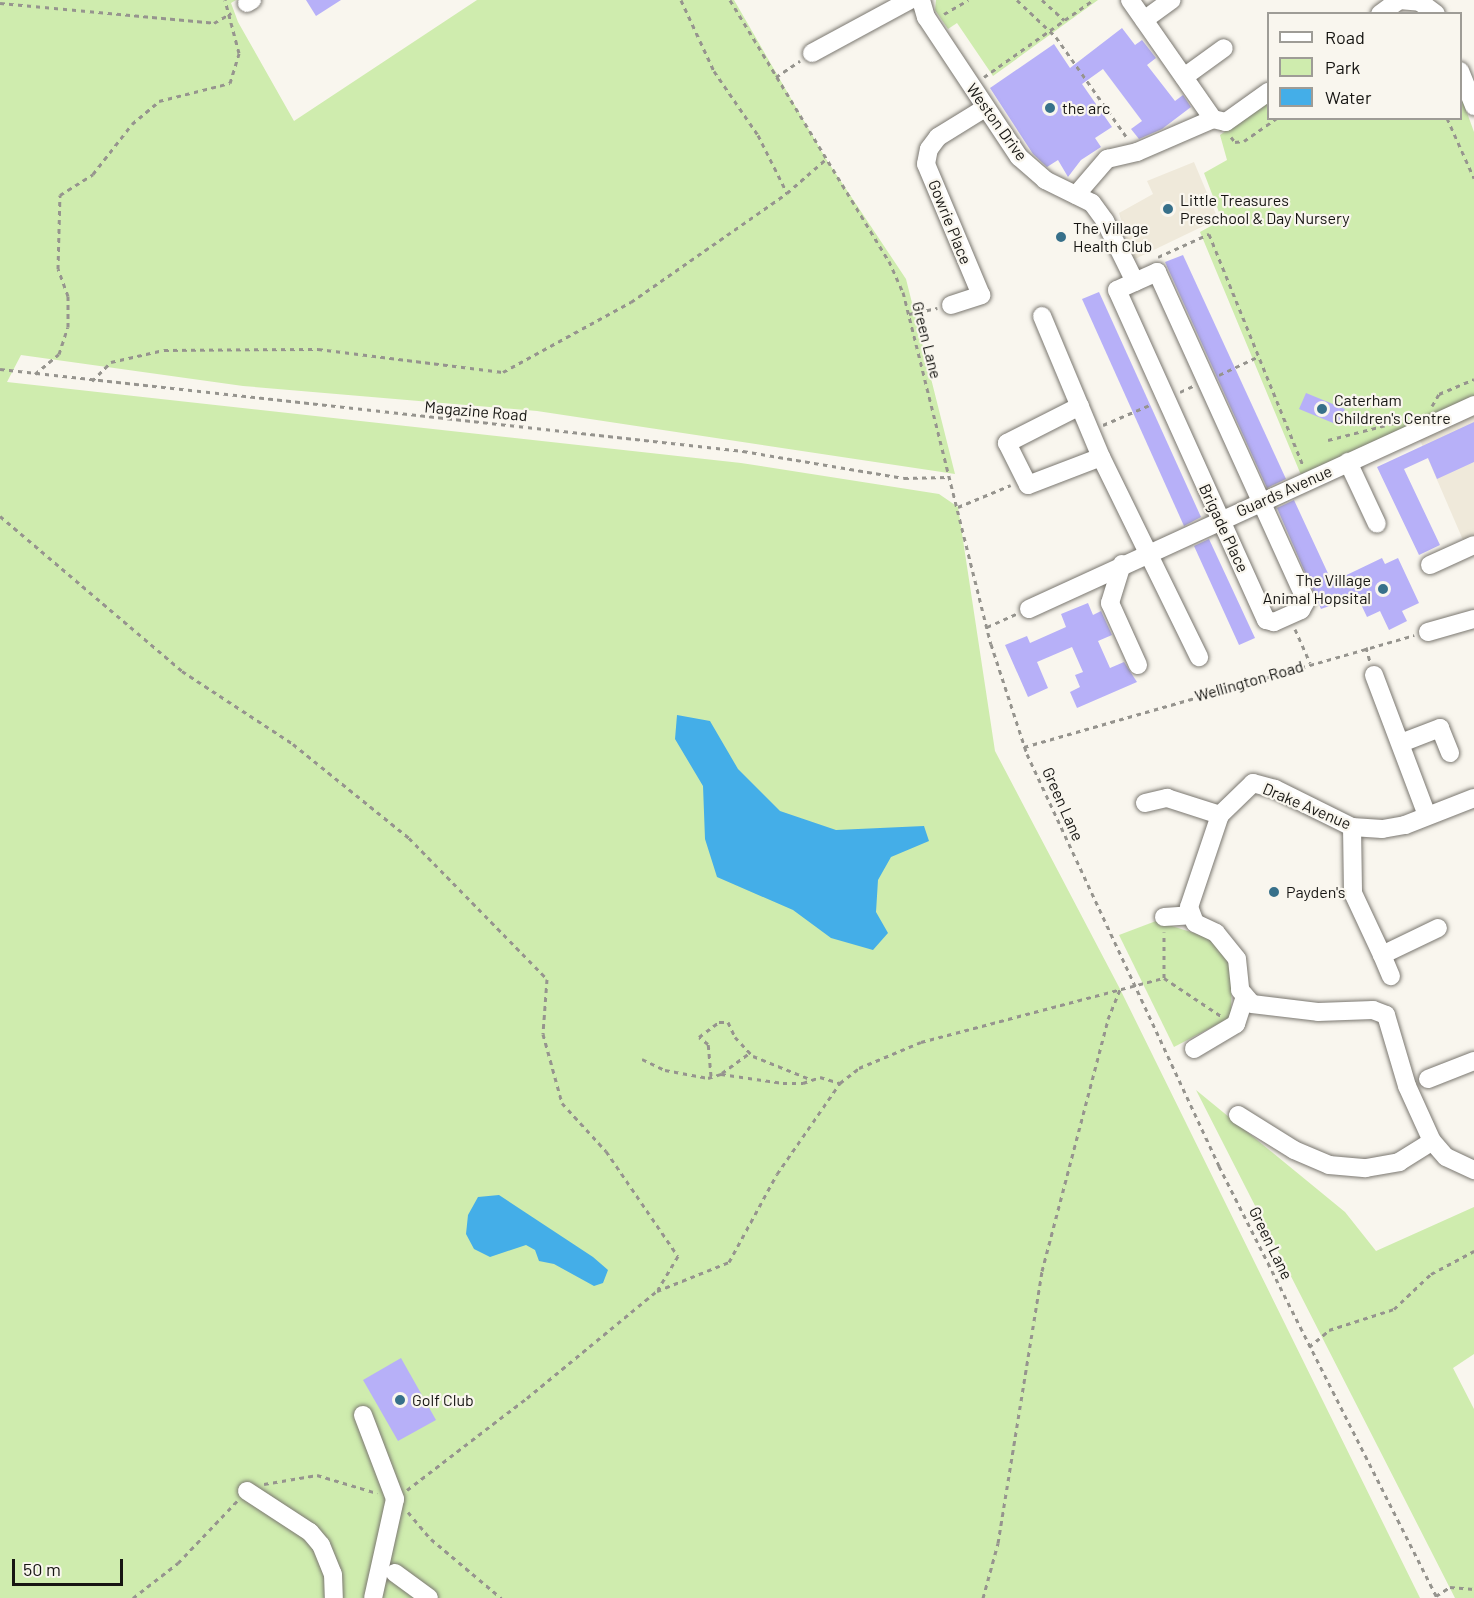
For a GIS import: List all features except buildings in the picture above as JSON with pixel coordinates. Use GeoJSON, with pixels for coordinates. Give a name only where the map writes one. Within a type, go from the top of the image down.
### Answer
{"type":"FeatureCollection","features":[{"type":"Feature","properties":{"kind":"street"},"geometry":{"type":"LineString","coordinates":[[812,53],[909,0]]}},
{"type":"Feature","properties":{"kind":"street","name":"Weston Drive"},"geometry":{"type":"LineString","coordinates":[[921,0],[931,24],[1016,159],[1045,180],[1092,203],[1105,221],[1132,276]]}},
{"type":"Feature","properties":{"kind":"street"},"geometry":{"type":"LineString","coordinates":[[1130,0],[1216,121]]}},
{"type":"Feature","properties":{"kind":"street"},"geometry":{"type":"LineString","coordinates":[[1144,20],[1172,0]]}},
{"type":"Feature","properties":{"kind":"street"},"geometry":{"type":"LineString","coordinates":[[1383,12],[1399,0],[1420,2],[1433,12]]}},
{"type":"Feature","properties":{"kind":"street"},"geometry":{"type":"LineString","coordinates":[[1184,77],[1224,48]]}},
{"type":"Feature","properties":{"kind":"street"},"geometry":{"type":"LineString","coordinates":[[1462,74],[1474,106]]}},
{"type":"Feature","properties":{"kind":"street"},"geometry":{"type":"LineString","coordinates":[[1076,195],[1107,159],[1137,152],[1216,121],[1226,122],[1267,93]]}},
{"type":"Feature","properties":{"kind":"street","name":"Gowrie Place"},"geometry":{"type":"LineString","coordinates":[[951,305],[981,295],[926,164],[929,149],[938,137],[985,108]]}},
{"type":"Feature","properties":{"kind":"street"},"geometry":{"type":"LineString","coordinates":[[1132,276],[1157,272],[1306,601],[1301,610],[1289,616]]}},
{"type":"Feature","properties":{"kind":"street","name":"Brigade Place"},"geometry":{"type":"LineString","coordinates":[[1132,276],[1116,290],[1266,620],[1289,616]]}},
{"type":"Feature","properties":{"kind":"street"},"geometry":{"type":"LineString","coordinates":[[1042,316],[1101,457],[1199,657]]}},
{"type":"Feature","properties":{"kind":"street","name":"Guards Avenue"},"geometry":{"type":"LineString","coordinates":[[1029,609],[1147,552],[1474,405]]}},
{"type":"Feature","properties":{"kind":"street"},"geometry":{"type":"LineString","coordinates":[[1080,406],[1007,442],[1028,485],[1101,457]]}},
{"type":"Feature","properties":{"kind":"street"},"geometry":{"type":"LineString","coordinates":[[1348,462],[1377,524]]}},
{"type":"Feature","properties":{"kind":"street"},"geometry":{"type":"LineString","coordinates":[[1430,565],[1474,545]]}},
{"type":"Feature","properties":{"kind":"street"},"geometry":{"type":"LineString","coordinates":[[1122,564],[1110,603],[1138,665]]}},
{"type":"Feature","properties":{"kind":"street"},"geometry":{"type":"LineString","coordinates":[[1428,632],[1474,619]]}},
{"type":"Feature","properties":{"kind":"street"},"geometry":{"type":"LineString","coordinates":[[1374,675],[1427,815]]}},
{"type":"Feature","properties":{"kind":"street"},"geometry":{"type":"LineString","coordinates":[[1401,743],[1440,728],[1450,753]]}},
{"type":"Feature","properties":{"kind":"street","name":"Drake Avenue"},"geometry":{"type":"LineString","coordinates":[[1220,815],[1253,783],[1275,789],[1352,826],[1382,829],[1406,825],[1474,798]]}},
{"type":"Feature","properties":{"kind":"street"},"geometry":{"type":"LineString","coordinates":[[1144,803],[1167,798],[1220,815],[1190,915],[1195,923],[1216,933],[1237,958],[1244,999],[1236,1024],[1194,1049]]}},
{"type":"Feature","properties":{"kind":"street"},"geometry":{"type":"LineString","coordinates":[[1352,826],[1353,893],[1391,976]]}},
{"type":"Feature","properties":{"kind":"street"},"geometry":{"type":"LineString","coordinates":[[1166,917],[1190,915]]}},
{"type":"Feature","properties":{"kind":"street"},"geometry":{"type":"LineString","coordinates":[[1382,955],[1438,928]]}},
{"type":"Feature","properties":{"kind":"street"},"geometry":{"type":"LineString","coordinates":[[1244,999],[1252,1004],[1318,1012],[1381,1010],[1386,1015],[1407,1086],[1432,1141],[1446,1157],[1474,1170]]}},
{"type":"Feature","properties":{"kind":"street"},"geometry":{"type":"LineString","coordinates":[[1428,1079],[1474,1061]]}},
{"type":"Feature","properties":{"kind":"street"},"geometry":{"type":"LineString","coordinates":[[1238,1115],[1294,1150],[1329,1165],[1366,1168],[1399,1162],[1432,1141]]}},
{"type":"Feature","properties":{"kind":"street"},"geometry":{"type":"LineString","coordinates":[[363,1415],[395,1498],[373,1598]]}},
{"type":"Feature","properties":{"kind":"street"},"geometry":{"type":"LineString","coordinates":[[247,1491],[310,1532],[321,1545],[333,1574],[334,1598]]}},
{"type":"Feature","properties":{"kind":"street"},"geometry":{"type":"LineString","coordinates":[[395,1573],[429,1598]]}},
{"type":"Feature","properties":{"kind":"path"},"geometry":{"type":"LineString","coordinates":[[35,374],[59,354],[68,327],[68,296],[58,269],[60,195],[93,174],[132,124],[159,101],[230,83],[239,53],[225,0]]}},
{"type":"Feature","properties":{"kind":"path"},"geometry":{"type":"LineString","coordinates":[[681,0],[714,70],[758,135],[787,193]]}},
{"type":"Feature","properties":{"kind":"path","name":"Green Lane"},"geometry":{"type":"LineString","coordinates":[[730,0],[889,261],[909,314],[987,627],[1024,747],[1132,985],[1309,1347],[1437,1597]]}},
{"type":"Feature","properties":{"kind":"path"},"geometry":{"type":"LineString","coordinates":[[931,24],[968,0]]}},
{"type":"Feature","properties":{"kind":"path"},"geometry":{"type":"LineString","coordinates":[[1017,0],[1050,30],[1137,152]]}},
{"type":"Feature","properties":{"kind":"path"},"geometry":{"type":"LineString","coordinates":[[1042,0],[1064,20]]}},
{"type":"Feature","properties":{"kind":"path"},"geometry":{"type":"LineString","coordinates":[[970,86],[1092,0]]}},
{"type":"Feature","properties":{"kind":"path"},"geometry":{"type":"LineString","coordinates":[[0,3],[214,23],[249,2]]}},
{"type":"Feature","properties":{"kind":"path"},"geometry":{"type":"LineString","coordinates":[[776,77],[812,53]]}},
{"type":"Feature","properties":{"kind":"path"},"geometry":{"type":"LineString","coordinates":[[1216,121],[1235,142],[1274,120]]}},
{"type":"Feature","properties":{"kind":"path"},"geometry":{"type":"LineString","coordinates":[[1448,120],[1474,178]]}},
{"type":"Feature","properties":{"kind":"path"},"geometry":{"type":"LineString","coordinates":[[92,382],[111,362],[164,350],[318,349],[503,372],[631,302],[787,193],[826,159]]}},
{"type":"Feature","properties":{"kind":"path"},"geometry":{"type":"LineString","coordinates":[[1132,276],[1209,234],[1309,479]]}},
{"type":"Feature","properties":{"kind":"path"},"geometry":{"type":"LineString","coordinates":[[909,314],[951,305]]}},
{"type":"Feature","properties":{"kind":"path","name":"Magazine Road"},"geometry":{"type":"LineString","coordinates":[[0,369],[92,382],[731,450],[904,478],[948,477]]}},
{"type":"Feature","properties":{"kind":"path"},"geometry":{"type":"LineString","coordinates":[[1429,411],[1439,394],[1474,380]]}},
{"type":"Feature","properties":{"kind":"path"},"geometry":{"type":"LineString","coordinates":[[1328,440],[1371,426],[1404,422]]}},
{"type":"Feature","properties":{"kind":"path"},"geometry":{"type":"LineString","coordinates":[[958,507],[1025,480]]}},
{"type":"Feature","properties":{"kind":"path"},"geometry":{"type":"LineString","coordinates":[[0,516],[182,670],[293,744],[409,838],[547,979],[543,1034],[562,1103],[606,1151],[678,1256],[657,1290]]}},
{"type":"Feature","properties":{"kind":"path"},"geometry":{"type":"LineString","coordinates":[[987,627],[1029,609]]}},
{"type":"Feature","properties":{"kind":"path"},"geometry":{"type":"LineString","coordinates":[[1289,616],[1310,663]]}},
{"type":"Feature","properties":{"kind":"path","name":"Wellington Road"},"geometry":{"type":"LineString","coordinates":[[1024,747],[1310,663],[1428,632]]}},
{"type":"Feature","properties":{"kind":"path"},"geometry":{"type":"LineString","coordinates":[[1164,978],[1163,936],[1166,917]]}},
{"type":"Feature","properties":{"kind":"path"},"geometry":{"type":"LineString","coordinates":[[395,1498],[527,1398],[657,1290],[729,1262],[777,1174],[840,1083],[859,1068],[921,1042],[1164,978],[1236,1024]]}},
{"type":"Feature","properties":{"kind":"path"},"geometry":{"type":"LineString","coordinates":[[983,1598],[998,1543],[1042,1270],[1108,1019],[1120,989]]}},
{"type":"Feature","properties":{"kind":"path"},"geometry":{"type":"LineString","coordinates":[[711,1077],[708,1044],[699,1037],[719,1022],[728,1022],[735,1037],[750,1053],[783,1071],[811,1080]]}},
{"type":"Feature","properties":{"kind":"path"},"geometry":{"type":"LineString","coordinates":[[642,1059],[665,1070],[711,1077],[721,1074],[750,1053]]}},
{"type":"Feature","properties":{"kind":"path"},"geometry":{"type":"LineString","coordinates":[[721,1074],[783,1083],[820,1077],[840,1083]]}},
{"type":"Feature","properties":{"kind":"path"},"geometry":{"type":"LineString","coordinates":[[1309,1347],[1329,1330],[1394,1309],[1431,1274],[1474,1251]]}},
{"type":"Feature","properties":{"kind":"path"},"geometry":{"type":"LineString","coordinates":[[133,1598],[178,1563],[252,1486],[317,1475],[395,1498],[431,1539],[501,1598]]}},
{"type":"Feature","properties":{"kind":"path"},"geometry":{"type":"LineString","coordinates":[[1437,1597],[1450,1587],[1474,1589]]}},
{"type":"Feature","properties":{"kind":"shaded area","name":"Little Treasures Preschool & Day Nursery"},"geometry":{"type":"Polygon","coordinates":[[[1194,162],[1218,219],[1133,260],[1119,213],[1153,194],[1147,181],[1194,162]]]}},
{"type":"Feature","properties":{"kind":"shaded area"},"geometry":{"type":"Polygon","coordinates":[[[1474,396],[1474,537],[1463,540],[1413,424],[1474,396]]]}},
{"type":"Feature","properties":{"kind":"green space"},"geometry":{"type":"Polygon","coordinates":[[[0,0],[236,0],[231,3],[238,22],[294,121],[477,0],[734,0],[826,159],[906,279],[955,474],[537,411],[243,386],[21,355],[7,382],[741,463],[939,494],[958,507],[995,751],[1120,989],[1420,1598],[0,1598],[0,0]]]}},
{"type":"Feature","properties":{"kind":"green space"},"geometry":{"type":"Polygon","coordinates":[[[936,0],[1098,0],[993,76],[957,23],[948,29],[935,10],[936,0]]]}},
{"type":"Feature","properties":{"kind":"green space"},"geometry":{"type":"Polygon","coordinates":[[[1462,99],[1474,132],[1474,396],[1301,475],[1200,232],[1222,220],[1204,173],[1227,160],[1220,135],[1267,102],[1267,120],[1462,120],[1462,99]]]}},
{"type":"Feature","properties":{"kind":"green space"},"geometry":{"type":"Polygon","coordinates":[[[1156,921],[1213,939],[1232,963],[1231,1017],[1174,1047],[1119,935],[1156,921]]]}},
{"type":"Feature","properties":{"kind":"green space"},"geometry":{"type":"Polygon","coordinates":[[[1196,1090],[1345,1212],[1376,1251],[1474,1207],[1474,1354],[1453,1368],[1474,1409],[1474,1598],[1455,1598],[1196,1090]]]}},
{"type":"Feature","properties":{"kind":"water"},"geometry":{"type":"Polygon","coordinates":[[[677,715],[710,721],[738,769],[780,811],[836,830],[924,826],[929,841],[891,857],[878,880],[876,912],[888,933],[873,950],[831,938],[793,910],[717,877],[705,839],[703,786],[675,739],[677,715]]]}},
{"type":"Feature","properties":{"kind":"water"},"geometry":{"type":"Polygon","coordinates":[[[499,1195],[593,1257],[608,1270],[603,1283],[594,1286],[554,1264],[539,1261],[535,1250],[526,1245],[490,1257],[474,1249],[466,1234],[468,1215],[478,1197],[499,1195]]]}},
{"type":"Feature","properties":{"kind":"place","name":"the arc"},"geometry":{"type":"Point","coordinates":[1050,108]}},
{"type":"Feature","properties":{"kind":"place","name":"Little Treasures Preschool & Day Nursery"},"geometry":{"type":"Point","coordinates":[1168,209]}},
{"type":"Feature","properties":{"kind":"place","name":"The Village Health Club"},"geometry":{"type":"Point","coordinates":[1061,237]}},
{"type":"Feature","properties":{"kind":"place","name":"Caterham Children's Centre"},"geometry":{"type":"Point","coordinates":[1322,409]}},
{"type":"Feature","properties":{"kind":"place","name":"The Village Animal Hopsital"},"geometry":{"type":"Point","coordinates":[1383,589]}},
{"type":"Feature","properties":{"kind":"place","name":"Payden's"},"geometry":{"type":"Point","coordinates":[1274,892]}},
{"type":"Feature","properties":{"kind":"place","name":"Golf Club"},"geometry":{"type":"Point","coordinates":[400,1400]}}]}
